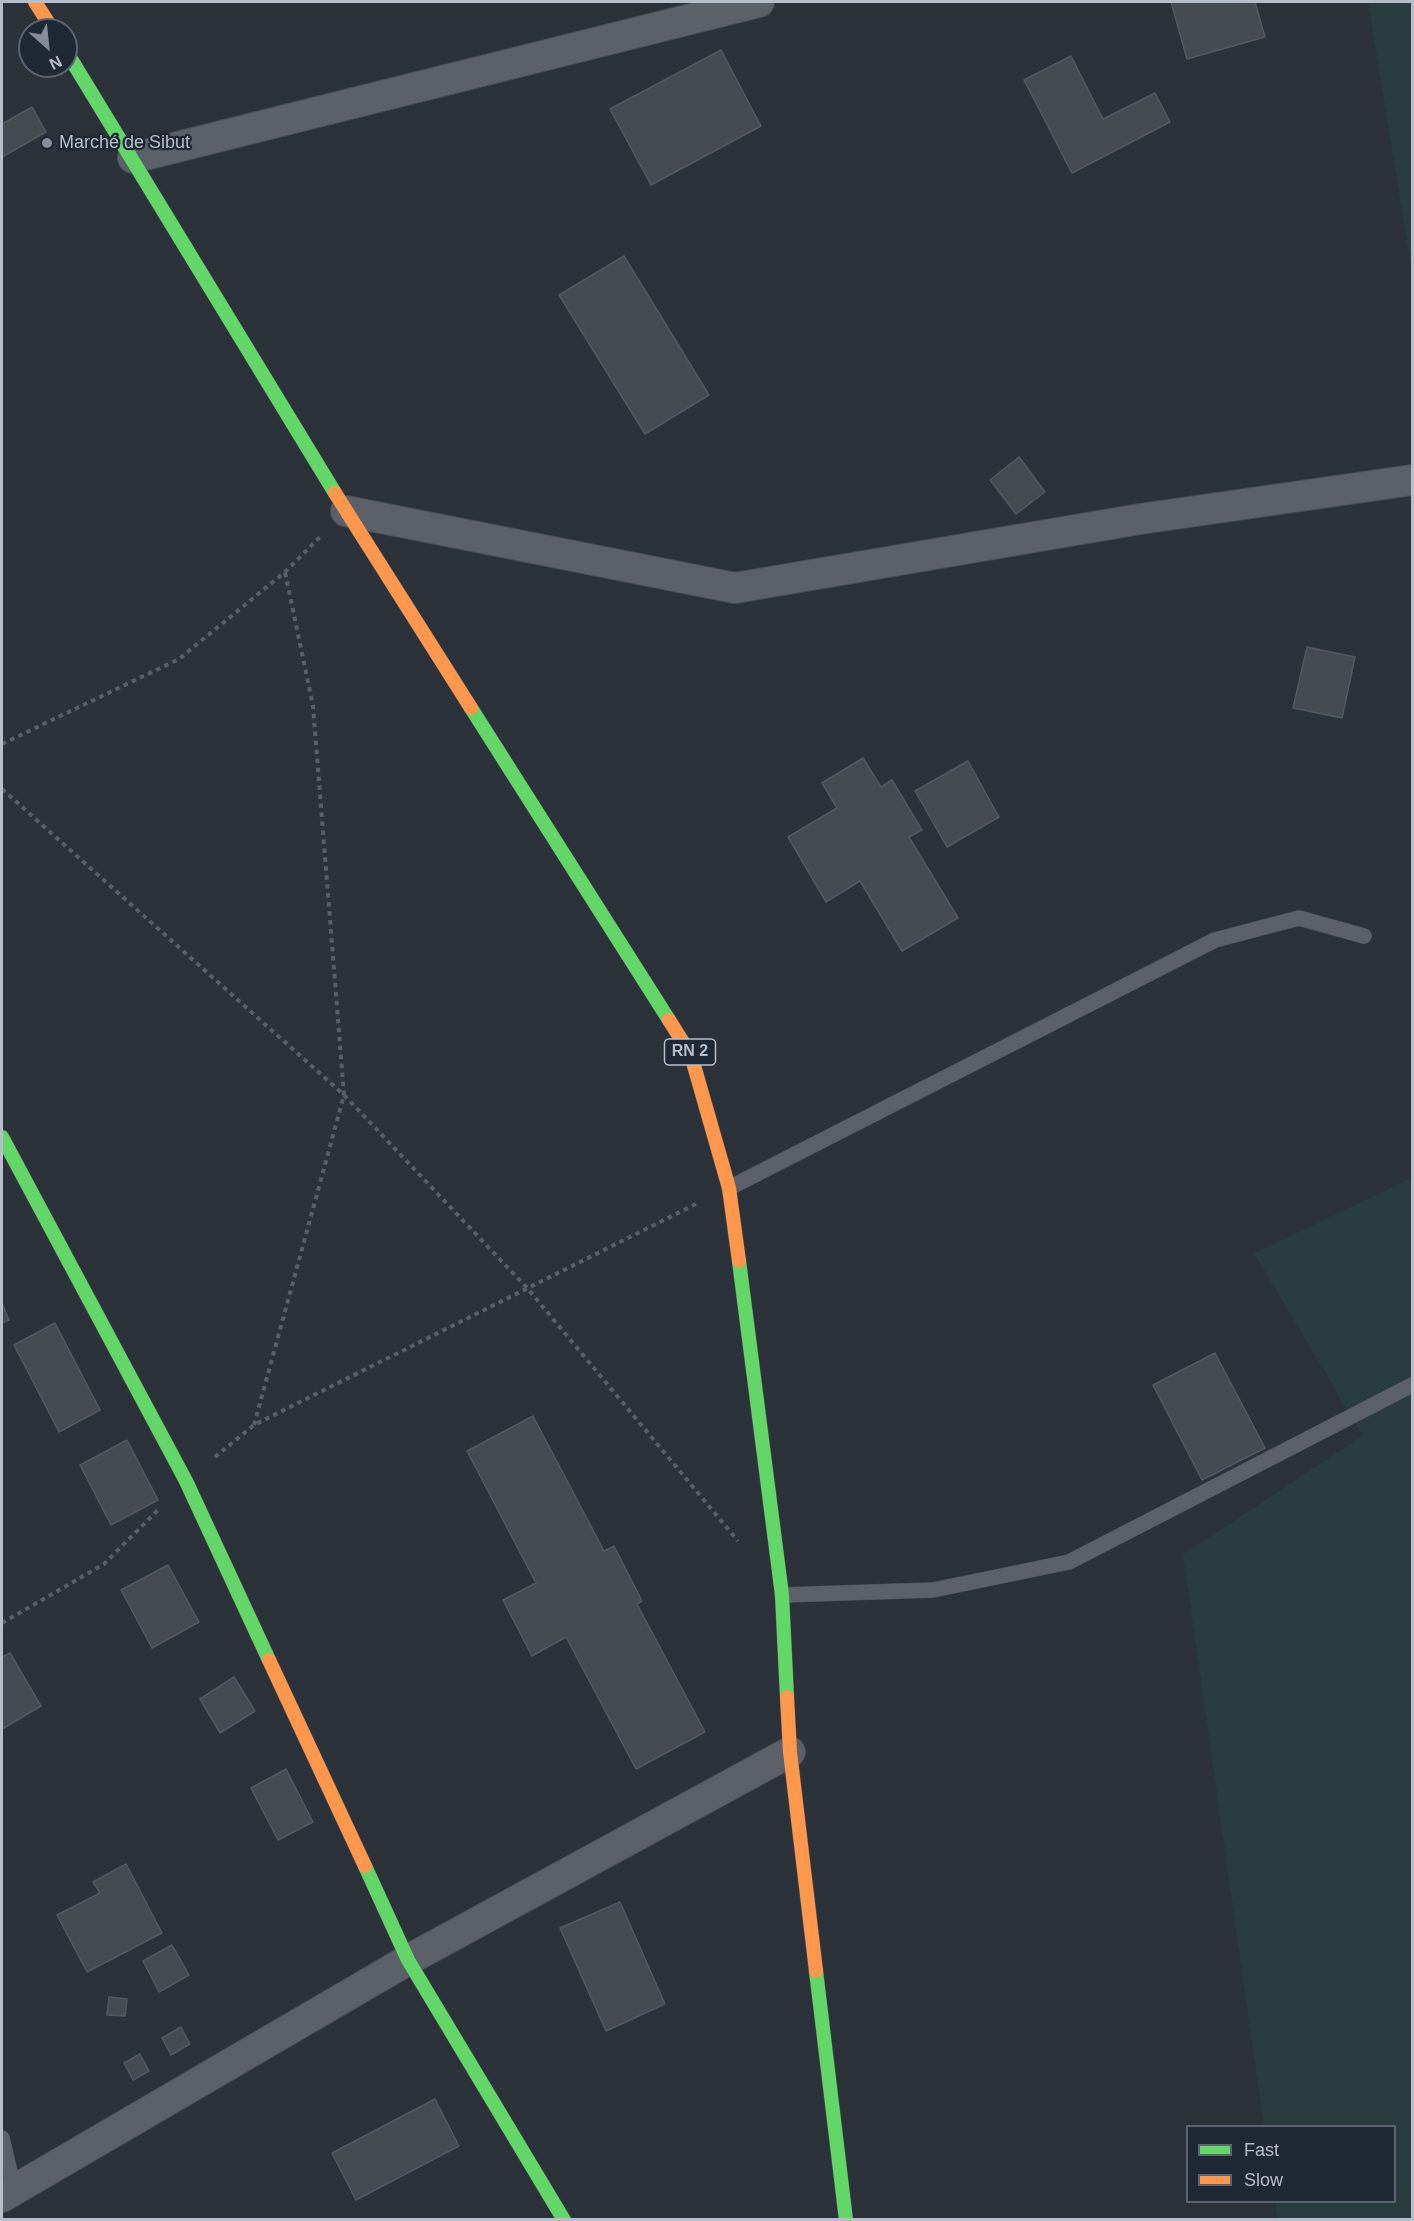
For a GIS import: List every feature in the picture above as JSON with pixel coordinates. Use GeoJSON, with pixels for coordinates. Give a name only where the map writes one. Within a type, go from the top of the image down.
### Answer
{"type":"FeatureCollection","features":[{"type":"Feature","properties":{"kind":"main road"},"geometry":{"type":"LineString","coordinates":[[35,2],[45,18]]}},
{"type":"Feature","properties":{"kind":"main road","name":"RN 2"},"geometry":{"type":"LineString","coordinates":[[78,70],[346,511],[691,1054],[729,1188],[782,1595],[790,1752],[846,2220]]}},
{"type":"Feature","properties":{"kind":"main road"},"geometry":{"type":"LineString","coordinates":[[2,1137],[186,1481],[408,1960],[564,2220]]}},
{"type":"Feature","properties":{"kind":"street"},"geometry":{"type":"LineString","coordinates":[[133,158],[759,2]]}},
{"type":"Feature","properties":{"kind":"street"},"geometry":{"type":"LineString","coordinates":[[346,511],[735,588],[1140,519],[1413,480]]}},
{"type":"Feature","properties":{"kind":"street"},"geometry":{"type":"LineString","coordinates":[[8,2193],[408,1960],[790,1752]]}},
{"type":"Feature","properties":{"kind":"lane"},"geometry":{"type":"LineString","coordinates":[[729,1188],[1215,940],[1299,918],[1364,936]]}},
{"type":"Feature","properties":{"kind":"lane"},"geometry":{"type":"LineString","coordinates":[[782,1595],[933,1590],[1069,1562],[1413,1385]]}},
{"type":"Feature","properties":{"kind":"lane"},"geometry":{"type":"LineString","coordinates":[[2,2138],[8,2193]]}},
{"type":"Feature","properties":{"kind":"path"},"geometry":{"type":"LineString","coordinates":[[2,744],[179,659],[285,572],[346,511]]}},
{"type":"Feature","properties":{"kind":"path"},"geometry":{"type":"LineString","coordinates":[[254,1425],[344,1095],[312,706],[285,572]]}},
{"type":"Feature","properties":{"kind":"path"},"geometry":{"type":"LineString","coordinates":[[2,789],[344,1095],[528,1289],[745,1550]]}},
{"type":"Feature","properties":{"kind":"path"},"geometry":{"type":"LineString","coordinates":[[2,1623],[104,1564],[186,1481],[254,1425],[729,1188]]}},
{"type":"Feature","properties":{"kind":"green space"},"geometry":{"type":"Polygon","coordinates":[[[1368,2],[1412,2],[1412,272],[1368,2]]]}},
{"type":"Feature","properties":{"kind":"green space"},"geometry":{"type":"Polygon","coordinates":[[[1412,1178],[1412,2219],[1278,2219],[1275,2203],[1396,2203],[1396,2125],[1264,2125],[1183,1554],[1363,1436],[1254,1253],[1412,1178]]]}},
{"type":"Feature","properties":{"kind":"building"},"geometry":{"type":"Polygon","coordinates":[[[1171,2],[1255,2],[1265,37],[1187,59],[1171,2]]]}},
{"type":"Feature","properties":{"kind":"building"},"geometry":{"type":"Polygon","coordinates":[[[721,50],[761,126],[651,185],[610,109],[721,50]]]}},
{"type":"Feature","properties":{"kind":"building"},"geometry":{"type":"Polygon","coordinates":[[[1071,56],[1103,119],[1155,93],[1170,122],[1072,173],[1024,80],[1071,56]]]}},
{"type":"Feature","properties":{"kind":"building"},"geometry":{"type":"Polygon","coordinates":[[[32,107],[46,132],[2,157],[2,124],[32,107]]]}},
{"type":"Feature","properties":{"kind":"building"},"geometry":{"type":"Polygon","coordinates":[[[624,256],[709,395],[645,434],[559,295],[624,256]]]}},
{"type":"Feature","properties":{"kind":"building"},"geometry":{"type":"Polygon","coordinates":[[[1019,457],[1045,492],[1016,514],[990,480],[1019,457]]]}},
{"type":"Feature","properties":{"kind":"building"},"geometry":{"type":"Polygon","coordinates":[[[1307,647],[1355,657],[1342,718],[1293,708],[1307,647]]]}},
{"type":"Feature","properties":{"kind":"building"},"geometry":{"type":"Polygon","coordinates":[[[863,758],[881,787],[892,780],[922,830],[909,837],[958,918],[902,951],[860,881],[826,902],[788,837],[837,808],[822,783],[863,758]]]}},
{"type":"Feature","properties":{"kind":"building"},"geometry":{"type":"Polygon","coordinates":[[[968,761],[999,817],[947,847],[915,791],[968,761]]]}},
{"type":"Feature","properties":{"kind":"building"},"geometry":{"type":"Polygon","coordinates":[[[2,1303],[9,1320],[2,1323],[2,1303]]]}},
{"type":"Feature","properties":{"kind":"building"},"geometry":{"type":"Polygon","coordinates":[[[55,1323],[100,1410],[59,1432],[14,1345],[55,1323]]]}},
{"type":"Feature","properties":{"kind":"building"},"geometry":{"type":"Polygon","coordinates":[[[1215,1353],[1265,1448],[1202,1480],[1153,1385],[1215,1353]]]}},
{"type":"Feature","properties":{"kind":"building"},"geometry":{"type":"Polygon","coordinates":[[[533,1416],[604,1551],[614,1546],[642,1601],[637,1604],[705,1732],[636,1769],[566,1637],[532,1656],[503,1600],[536,1583],[467,1451],[533,1416]]]}},
{"type":"Feature","properties":{"kind":"building"},"geometry":{"type":"Polygon","coordinates":[[[127,1440],[158,1500],[111,1525],[80,1465],[127,1440]]]}},
{"type":"Feature","properties":{"kind":"building"},"geometry":{"type":"Polygon","coordinates":[[[168,1565],[199,1622],[152,1648],[121,1590],[168,1565]]]}},
{"type":"Feature","properties":{"kind":"building"},"geometry":{"type":"Polygon","coordinates":[[[10,1653],[41,1706],[2,1729],[2,1657],[10,1653]]]}},
{"type":"Feature","properties":{"kind":"building"},"geometry":{"type":"Polygon","coordinates":[[[234,1677],[255,1711],[220,1733],[200,1699],[234,1677]]]}},
{"type":"Feature","properties":{"kind":"building"},"geometry":{"type":"Polygon","coordinates":[[[286,1769],[313,1822],[278,1840],[251,1788],[286,1769]]]}},
{"type":"Feature","properties":{"kind":"building"},"geometry":{"type":"Polygon","coordinates":[[[126,1864],[162,1933],[87,1972],[57,1915],[100,1893],[93,1882],[126,1864]]]}},
{"type":"Feature","properties":{"kind":"building"},"geometry":{"type":"Polygon","coordinates":[[[620,1902],[665,2004],[606,2031],[560,1928],[620,1902]]]}},
{"type":"Feature","properties":{"kind":"building"},"geometry":{"type":"Polygon","coordinates":[[[172,1945],[189,1975],[159,1992],[143,1961],[172,1945]]]}},
{"type":"Feature","properties":{"kind":"building"},"geometry":{"type":"Polygon","coordinates":[[[109,1997],[127,1999],[125,2016],[107,2015],[109,1997]]]}},
{"type":"Feature","properties":{"kind":"building"},"geometry":{"type":"Polygon","coordinates":[[[181,2027],[190,2044],[171,2055],[162,2038],[181,2027]]]}},
{"type":"Feature","properties":{"kind":"building"},"geometry":{"type":"Polygon","coordinates":[[[140,2054],[149,2071],[133,2080],[124,2063],[140,2054]]]}},
{"type":"Feature","properties":{"kind":"building"},"geometry":{"type":"Polygon","coordinates":[[[435,2099],[459,2146],[356,2200],[332,2153],[435,2099]]]}},
{"type":"Feature","properties":{"kind":"traffic: fast"},"geometry":{"type":"LineString","coordinates":[[78,71],[335,493]]}},
{"type":"Feature","properties":{"kind":"traffic: fast"},"geometry":{"type":"LineString","coordinates":[[471,708],[669,1020]]}},
{"type":"Feature","properties":{"kind":"traffic: fast"},"geometry":{"type":"LineString","coordinates":[[2,1137],[186,1481],[269,1660]]}},
{"type":"Feature","properties":{"kind":"traffic: fast"},"geometry":{"type":"LineString","coordinates":[[739,1261],[782,1595],[787,1697]]}},
{"type":"Feature","properties":{"kind":"traffic: fast"},"geometry":{"type":"LineString","coordinates":[[365,1866],[408,1960],[564,2220]]}},
{"type":"Feature","properties":{"kind":"traffic: fast"},"geometry":{"type":"LineString","coordinates":[[816,1971],[846,2220]]}},
{"type":"Feature","properties":{"kind":"traffic: slow"},"geometry":{"type":"LineString","coordinates":[[35,2],[45,18]]}},
{"type":"Feature","properties":{"kind":"traffic: slow"},"geometry":{"type":"LineString","coordinates":[[335,493],[471,708]]}},
{"type":"Feature","properties":{"kind":"traffic: slow"},"geometry":{"type":"LineString","coordinates":[[669,1020],[691,1055],[729,1188],[739,1261]]}},
{"type":"Feature","properties":{"kind":"traffic: slow"},"geometry":{"type":"LineString","coordinates":[[269,1660],[365,1866]]}},
{"type":"Feature","properties":{"kind":"traffic: slow"},"geometry":{"type":"LineString","coordinates":[[787,1697],[790,1752],[816,1971]]}},
{"type":"Feature","properties":{"kind":"place","name":"Marché de Sibut"},"geometry":{"type":"Point","coordinates":[47,143]}}]}
